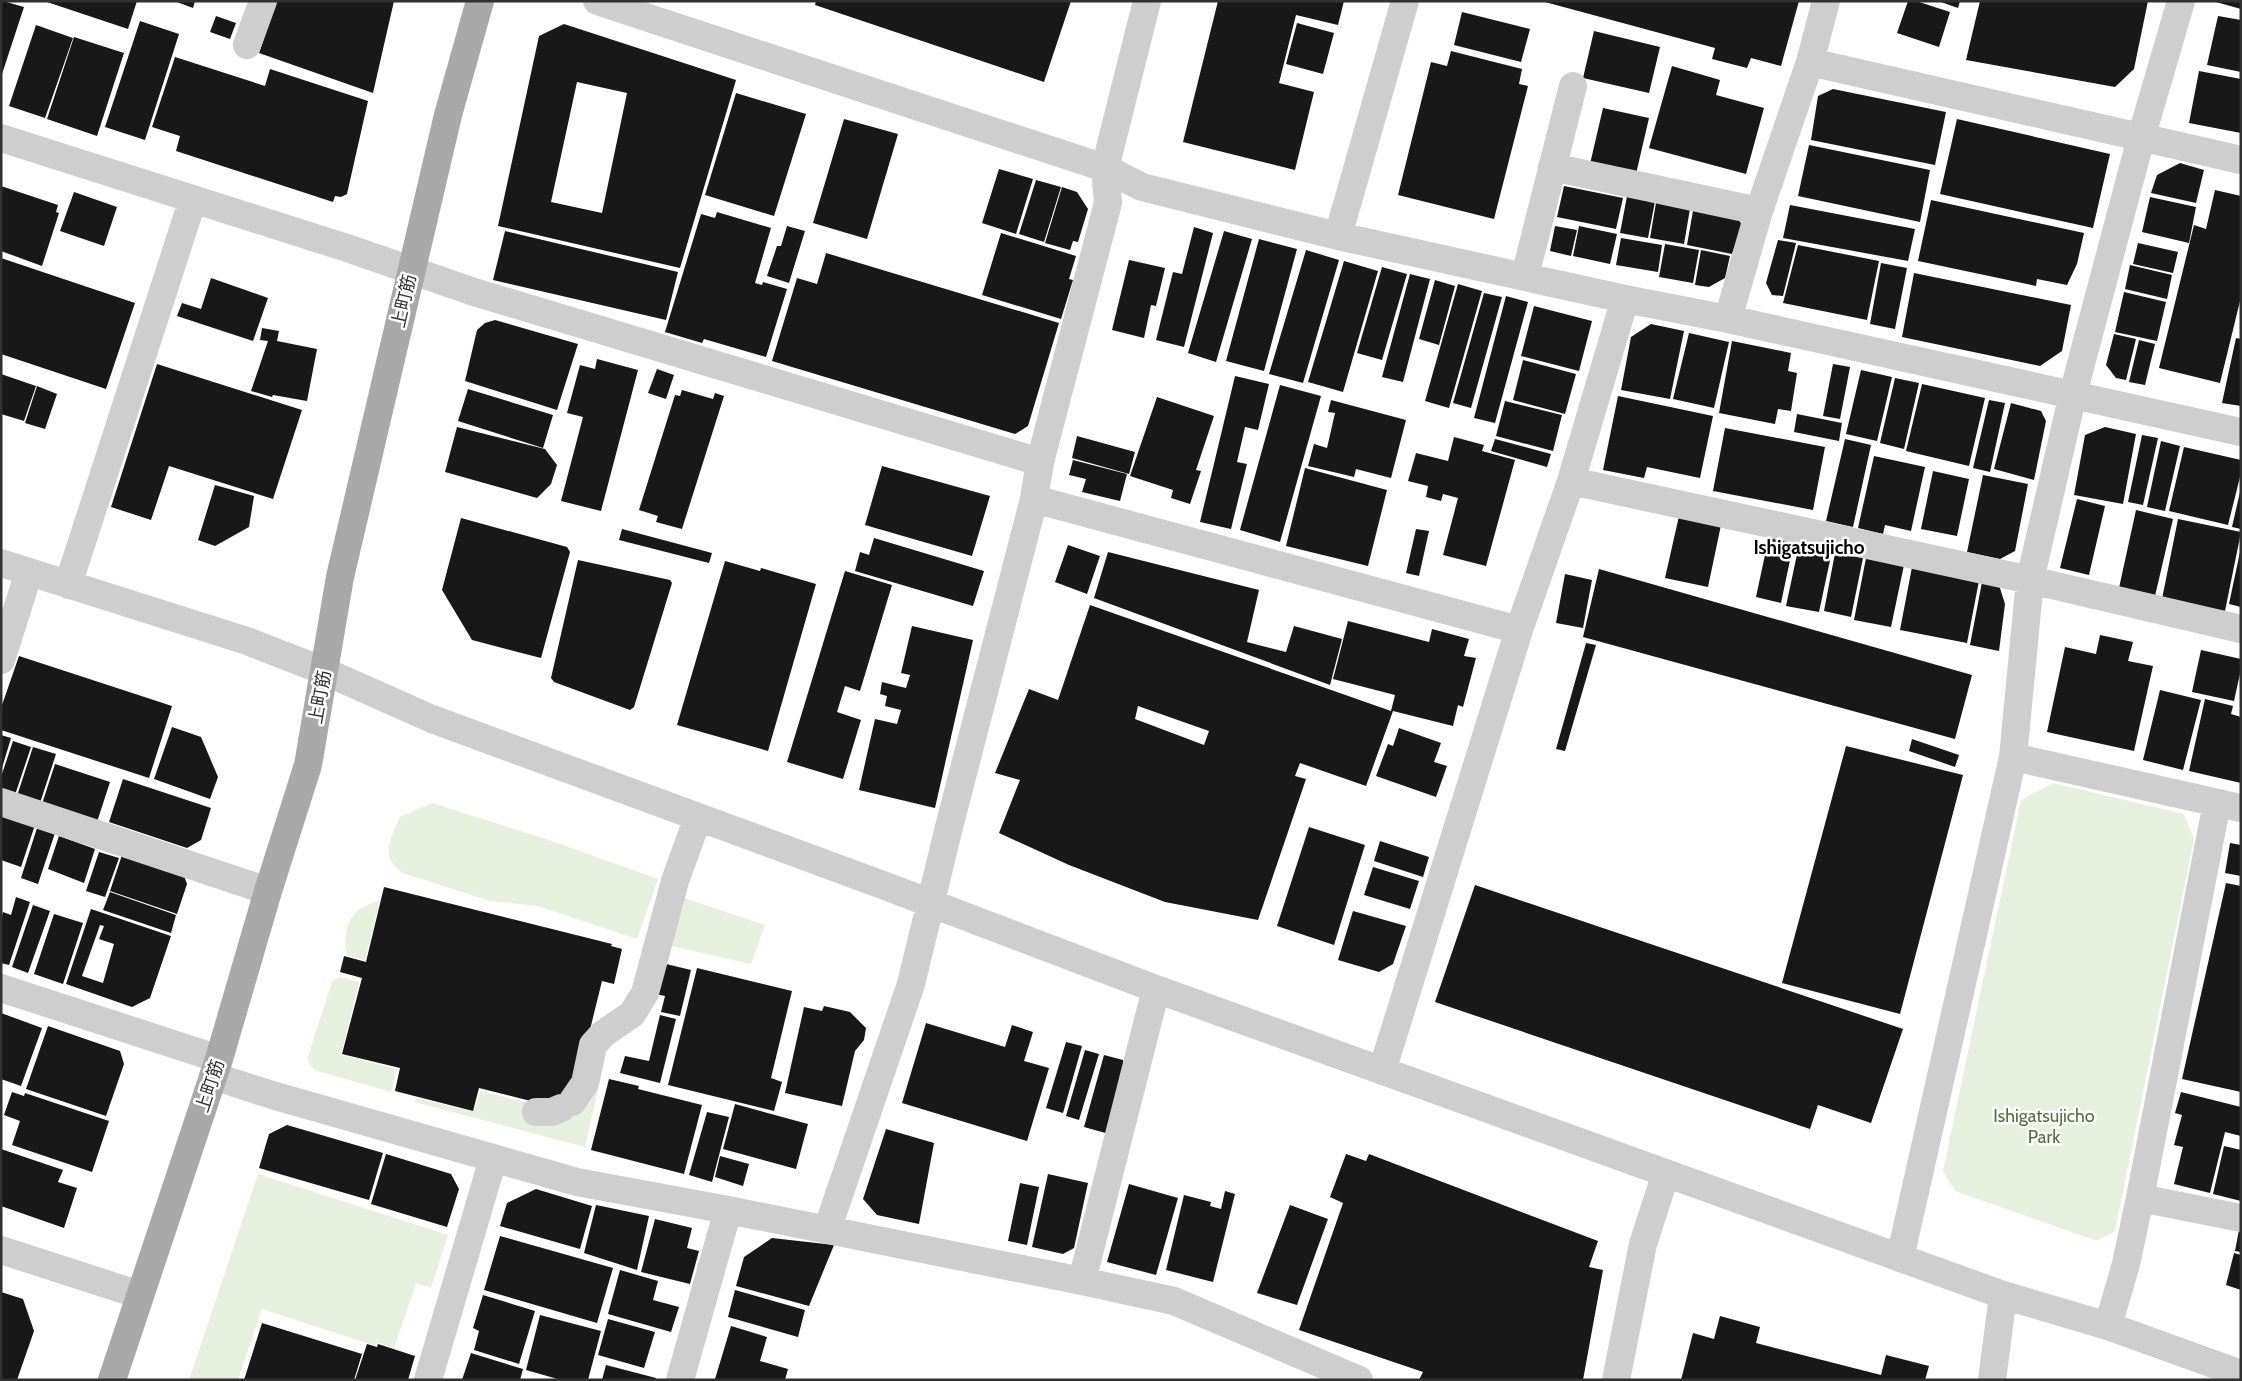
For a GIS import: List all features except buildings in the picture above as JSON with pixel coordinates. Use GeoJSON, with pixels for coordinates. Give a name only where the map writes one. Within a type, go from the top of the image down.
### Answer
{"type":"FeatureCollection","features":[{"type":"Feature","properties":{"kind":"main road","name":"上町筋"},"geometry":{"type":"LineString","coordinates":[[112,1380],[216,1068],[308,764],[340,578],[448,115],[480,1]]}},
{"type":"Feature","properties":{"kind":"street"},"geometry":{"type":"LineString","coordinates":[[247,44],[263,1]]}},
{"type":"Feature","properties":{"kind":"street"},"geometry":{"type":"LineString","coordinates":[[597,1],[1105,168],[1142,187],[1338,236],[1625,299],[1728,318],[2241,432]]}},
{"type":"Feature","properties":{"kind":"street"},"geometry":{"type":"LineString","coordinates":[[827,1230],[911,984],[1034,499],[1040,462],[1108,203],[1105,168],[1147,1]]}},
{"type":"Feature","properties":{"kind":"street"},"geometry":{"type":"LineString","coordinates":[[1338,236],[1405,1]]}},
{"type":"Feature","properties":{"kind":"street"},"geometry":{"type":"LineString","coordinates":[[1728,318],[1759,212],[1810,62],[1826,1]]}},
{"type":"Feature","properties":{"kind":"street"},"geometry":{"type":"LineString","coordinates":[[1900,1258],[2012,757],[2030,580],[2074,394],[2141,138],[2181,1]]}},
{"type":"Feature","properties":{"kind":"street"},"geometry":{"type":"LineString","coordinates":[[1810,62],[2241,160]]}},
{"type":"Feature","properties":{"kind":"street"},"geometry":{"type":"LineString","coordinates":[[1525,276],[1573,86]]}},
{"type":"Feature","properties":{"kind":"street"},"geometry":{"type":"LineString","coordinates":[[1,138],[194,199],[474,292],[1040,462]]}},
{"type":"Feature","properties":{"kind":"street"},"geometry":{"type":"LineString","coordinates":[[1552,167],[1759,212]]}},
{"type":"Feature","properties":{"kind":"street"},"geometry":{"type":"LineString","coordinates":[[68,585],[194,199]]}},
{"type":"Feature","properties":{"kind":"street"},"geometry":{"type":"LineString","coordinates":[[1382,1071],[1519,630],[1571,481],[1625,299]]}},
{"type":"Feature","properties":{"kind":"street"},"geometry":{"type":"LineString","coordinates":[[1571,481],[2030,580],[2241,629]]}},
{"type":"Feature","properties":{"kind":"street"},"geometry":{"type":"LineString","coordinates":[[1034,499],[1519,630]]}},
{"type":"Feature","properties":{"kind":"street"},"geometry":{"type":"LineString","coordinates":[[1,563],[247,641],[324,671],[432,719],[930,903],[1156,990],[2004,1295],[2108,1326],[2241,1374]]}},
{"type":"Feature","properties":{"kind":"street"},"geometry":{"type":"LineString","coordinates":[[1,660],[29,572]]}},
{"type":"Feature","properties":{"kind":"street"},"geometry":{"type":"LineString","coordinates":[[2012,757],[2229,805],[2126,1264],[2108,1326]]}},
{"type":"Feature","properties":{"kind":"street"},"geometry":{"type":"LineString","coordinates":[[1,802],[268,891]]}},
{"type":"Feature","properties":{"kind":"street"},"geometry":{"type":"LineString","coordinates":[[556,1107],[585,1083],[593,1045],[603,1034],[632,1014],[642,1000],[675,881],[698,817]]}},
{"type":"Feature","properties":{"kind":"street"},"geometry":{"type":"LineString","coordinates":[[593,1018],[610,1016],[626,1009],[638,997],[649,979]]}},
{"type":"Feature","properties":{"kind":"street"},"geometry":{"type":"LineString","coordinates":[[1,988],[216,1068],[272,1095],[577,1182],[1082,1280],[1174,1301],[1359,1380]]}},
{"type":"Feature","properties":{"kind":"street"},"geometry":{"type":"LineString","coordinates":[[1082,1280],[1156,990]]}},
{"type":"Feature","properties":{"kind":"street"},"geometry":{"type":"LineString","coordinates":[[428,1380],[493,1158]]}},
{"type":"Feature","properties":{"kind":"street"},"geometry":{"type":"LineString","coordinates":[[1616,1380],[1643,1244],[1666,1173]]}},
{"type":"Feature","properties":{"kind":"street"},"geometry":{"type":"LineString","coordinates":[[2140,1198],[2241,1218]]}},
{"type":"Feature","properties":{"kind":"street"},"geometry":{"type":"LineString","coordinates":[[680,1380],[728,1210]]}},
{"type":"Feature","properties":{"kind":"street"},"geometry":{"type":"LineString","coordinates":[[1,1250],[140,1295]]}},
{"type":"Feature","properties":{"kind":"street"},"geometry":{"type":"LineString","coordinates":[[1992,1380],[2004,1295]]}},
{"type":"Feature","properties":{"kind":"green space","name":"Ishigatsujicho Park"},"geometry":{"type":"Polygon","coordinates":[[[2053,783],[2184,814],[2194,839],[2115,1231],[2097,1241],[1955,1191],[1943,1171],[2021,800],[2053,783]]]}},
{"type":"Feature","properties":{"kind":"green space"},"geometry":{"type":"Polygon","coordinates":[[[432,803],[546,839],[658,879],[637,939],[538,906],[490,901],[403,873],[391,860],[389,854],[390,840],[400,817],[432,803]]]}},
{"type":"Feature","properties":{"kind":"green space"},"geometry":{"type":"Polygon","coordinates":[[[684,898],[765,925],[751,964],[667,945],[684,898]]]}},
{"type":"Feature","properties":{"kind":"green space"},"geometry":{"type":"Polygon","coordinates":[[[380,900],[365,960],[347,955],[345,945],[346,933],[352,917],[360,909],[380,900]]]}},
{"type":"Feature","properties":{"kind":"green space"},"geometry":{"type":"Polygon","coordinates":[[[339,977],[359,982],[341,1055],[397,1069],[391,1092],[314,1070],[307,1059],[332,982],[339,977]]]}},
{"type":"Feature","properties":{"kind":"green space"},"geometry":{"type":"Polygon","coordinates":[[[600,1056],[605,1058],[585,1147],[415,1102],[416,1098],[474,1112],[480,1091],[537,1105],[600,1056]]]}},
{"type":"Feature","properties":{"kind":"green space"},"geometry":{"type":"Polygon","coordinates":[[[258,1174],[448,1235],[431,1288],[416,1283],[394,1348],[378,1343],[376,1346],[262,1309],[238,1380],[189,1380],[258,1174]]]}},
{"type":"Feature","properties":{"kind":"district","name":"Ishigatsujicho"},"geometry":{"type":"Point","coordinates":[1809,547]}}]}
